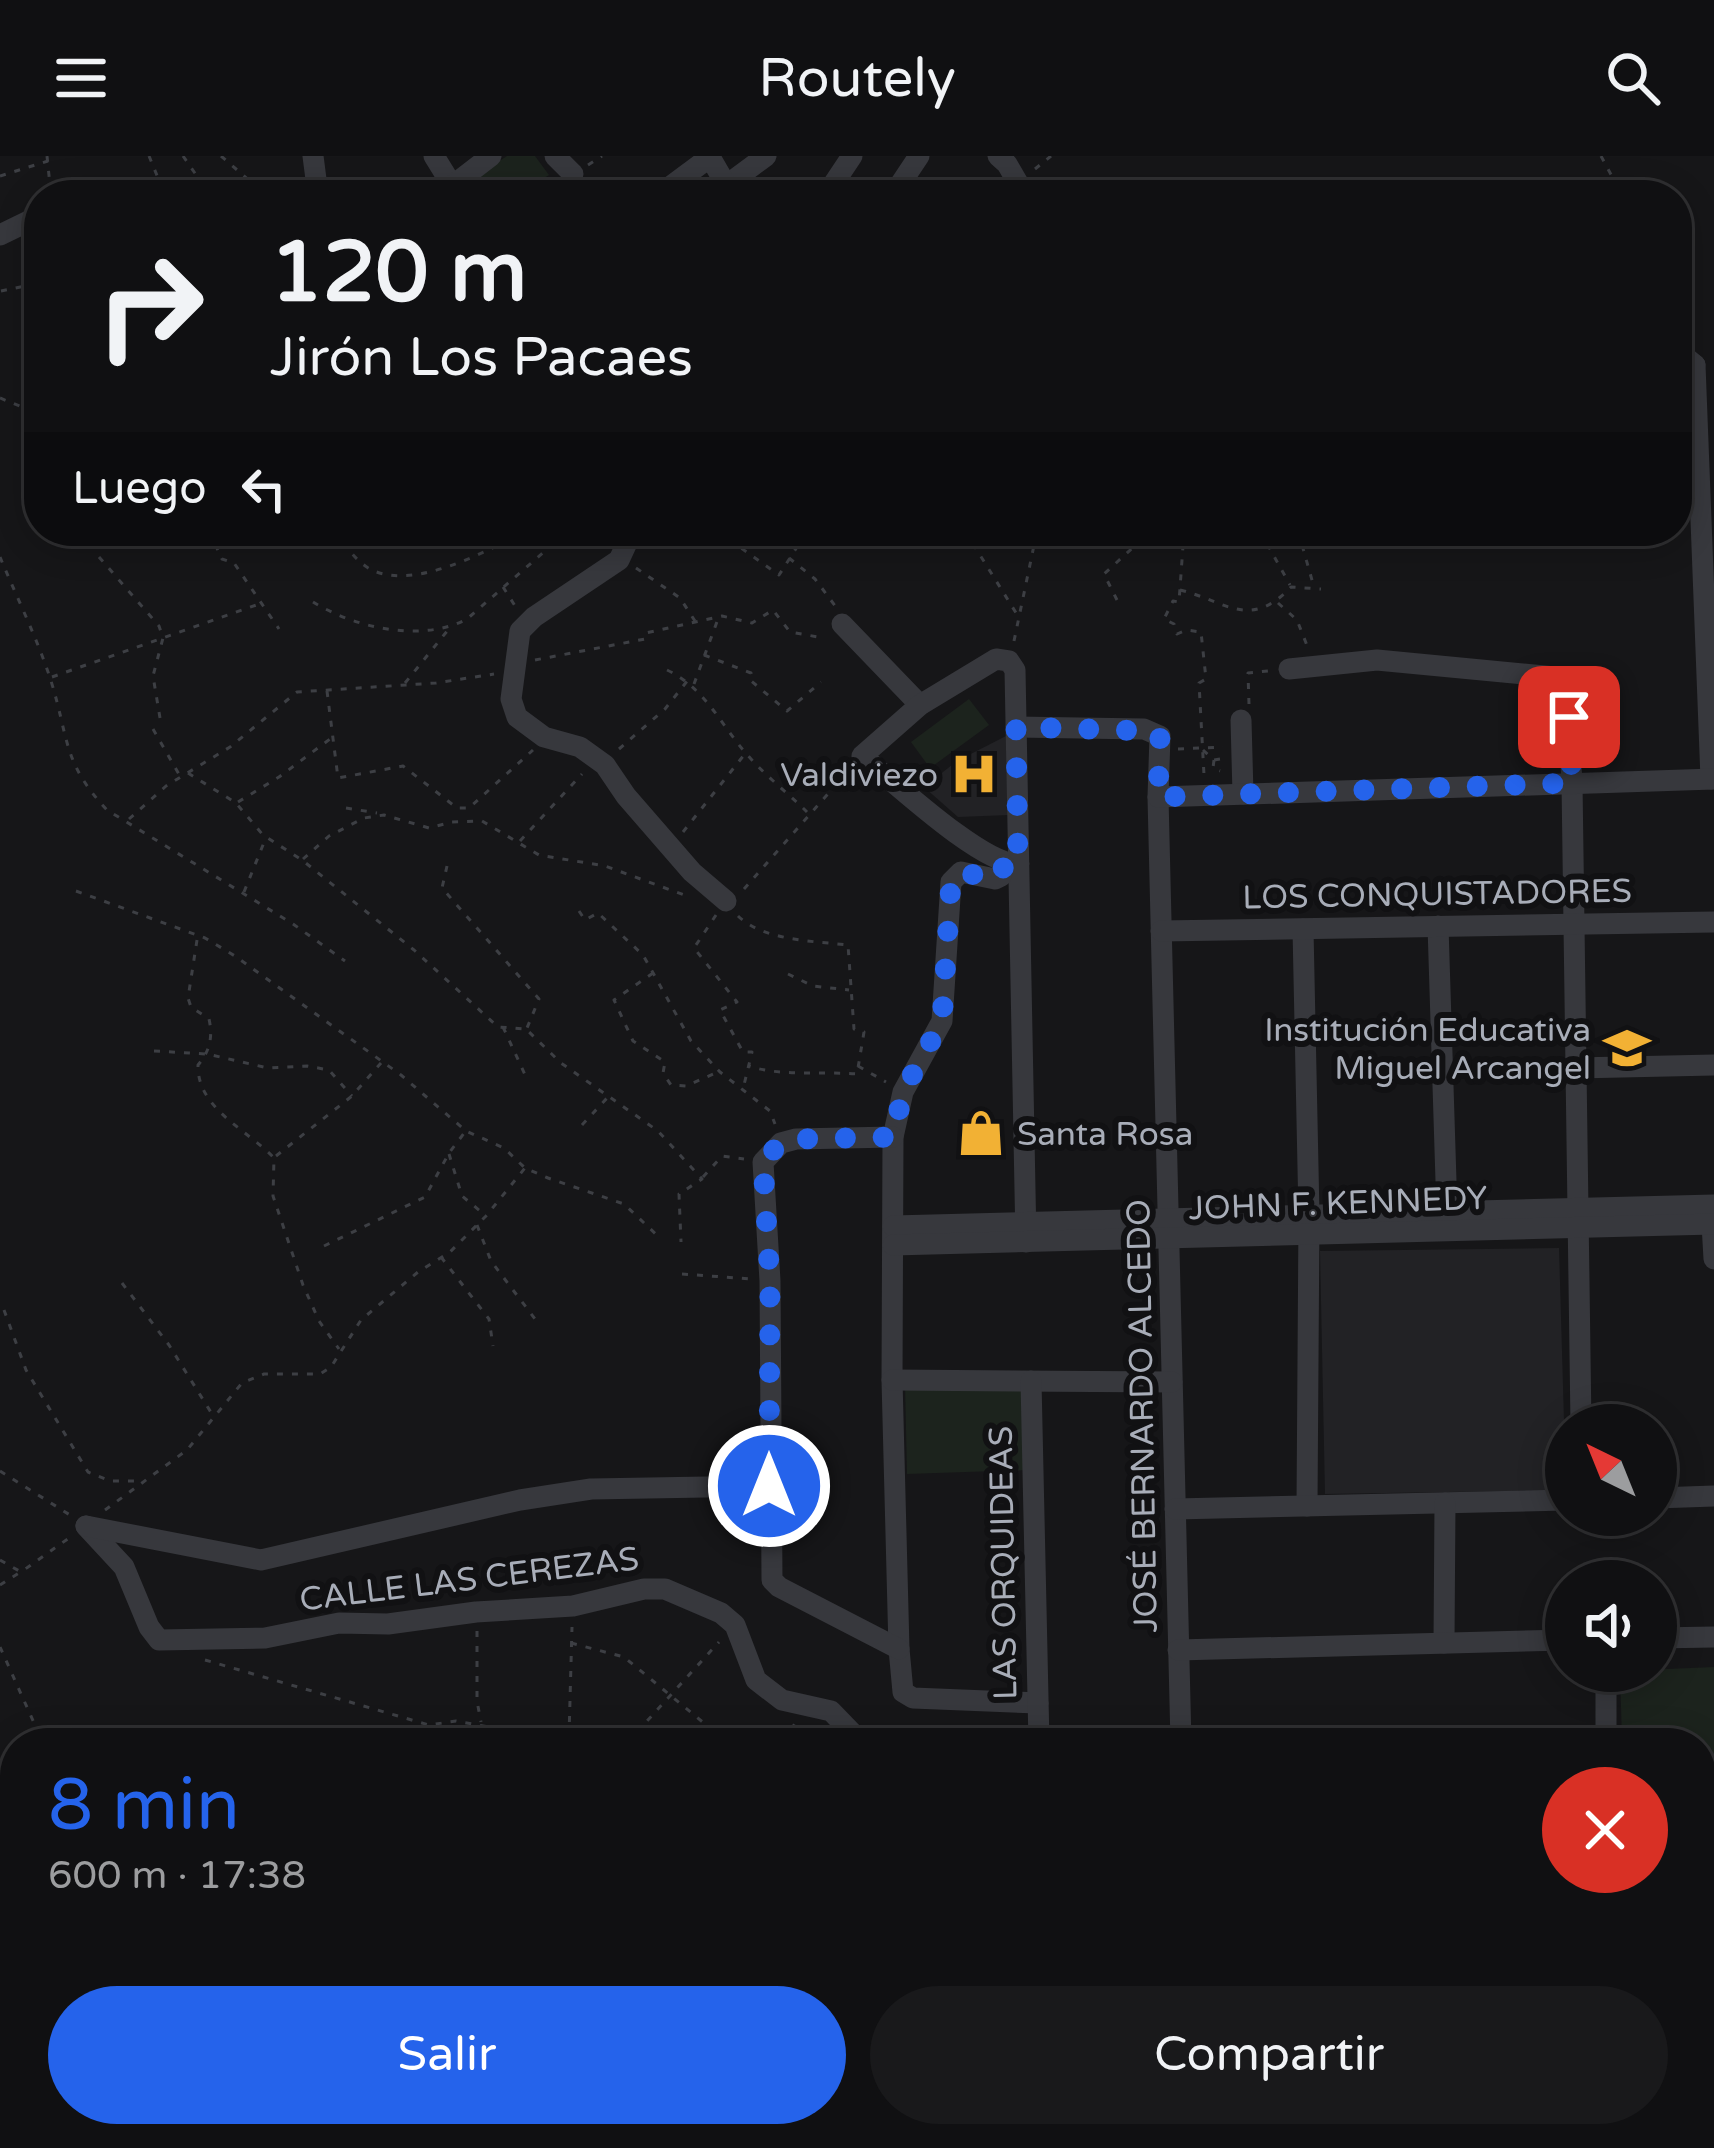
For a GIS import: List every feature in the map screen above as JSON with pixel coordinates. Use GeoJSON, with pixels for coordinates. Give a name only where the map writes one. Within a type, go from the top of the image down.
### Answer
{"type":"FeatureCollection","features":[{"type":"Feature","properties":{"kind":"street"},"geometry":{"type":"LineString","coordinates":[[466,180],[491,156]]}},
{"type":"Feature","properties":{"kind":"street"},"geometry":{"type":"LineString","coordinates":[[555,156],[573,174]]}},
{"type":"Feature","properties":{"kind":"street"},"geometry":{"type":"LineString","coordinates":[[740,180],[766,156]]}},
{"type":"Feature","properties":{"kind":"street"},"geometry":{"type":"LineString","coordinates":[[679,180],[710,157],[723,180]]}},
{"type":"Feature","properties":{"kind":"street"},"geometry":{"type":"LineString","coordinates":[[1158,797],[1713,779],[1705,364]]}},
{"type":"Feature","properties":{"kind":"street"},"geometry":{"type":"LineString","coordinates":[[626,546],[619,560],[534,616],[520,631],[511,699],[517,717],[544,737],[580,747],[605,765],[670,848],[726,901]]}},
{"type":"Feature","properties":{"kind":"street"},"geometry":{"type":"LineString","coordinates":[[842,624],[920,704]]}},
{"type":"Feature","properties":{"kind":"street"},"geometry":{"type":"LineString","coordinates":[[1011,865],[947,826],[862,756],[920,704],[996,659],[1010,661],[1015,670],[1011,865],[1026,1233]]}},
{"type":"Feature","properties":{"kind":"street"},"geometry":{"type":"LineString","coordinates":[[1289,669],[1377,660],[1562,674],[1567,684],[1581,1404]]}},
{"type":"Feature","properties":{"kind":"street"},"geometry":{"type":"LineString","coordinates":[[1241,720],[1243,794]]}},
{"type":"Feature","properties":{"kind":"street","name":"JOSÉ BERNARDO ALCEDO"},"geometry":{"type":"LineString","coordinates":[[1016,727],[1154,731],[1160,736],[1180,1728]]}},
{"type":"Feature","properties":{"kind":"street"},"geometry":{"type":"LineString","coordinates":[[1011,865],[995,879],[961,872],[951,882],[942,1021],[903,1092],[893,1137],[892,1380],[899,1649],[903,1691],[913,1698],[1038,1702]]}},
{"type":"Feature","properties":{"kind":"street","name":"LOS CONQUISTADORES"},"geometry":{"type":"LineString","coordinates":[[1161,931],[1714,922]]}},
{"type":"Feature","properties":{"kind":"street"},"geometry":{"type":"LineString","coordinates":[[1438,926],[1447,1213]]}},
{"type":"Feature","properties":{"kind":"street"},"geometry":{"type":"LineString","coordinates":[[1303,928],[1309,1226],[1307,1506]]}},
{"type":"Feature","properties":{"kind":"street"},"geometry":{"type":"LineString","coordinates":[[1576,1068],[1714,1065]]}},
{"type":"Feature","properties":{"kind":"street"},"geometry":{"type":"LineString","coordinates":[[893,1137],[781,1142],[763,1162],[770,1281],[772,1580],[779,1588],[899,1649]]}},
{"type":"Feature","properties":{"kind":"street","name":"JOHN F. KENNEDY"},"geometry":{"type":"LineString","coordinates":[[1309,1226],[1447,1213],[1580,1218]]}},
{"type":"Feature","properties":{"kind":"street"},"geometry":{"type":"LineString","coordinates":[[1713,1218],[1714,1258]]}},
{"type":"Feature","properties":{"kind":"street","name":"JOHN F. KENNEDY"},"geometry":{"type":"LineString","coordinates":[[893,1235],[1713,1218]]}},
{"type":"Feature","properties":{"kind":"street"},"geometry":{"type":"LineString","coordinates":[[892,1380],[1172,1382]]}},
{"type":"Feature","properties":{"kind":"street","name":"LAS ORQUIDEAS"},"geometry":{"type":"LineString","coordinates":[[1031,1381],[1039,1728]]}},
{"type":"Feature","properties":{"kind":"street"},"geometry":{"type":"LineString","coordinates":[[86,1526],[261,1560],[520,1500],[590,1489],[769,1486]]}},
{"type":"Feature","properties":{"kind":"street"},"geometry":{"type":"LineString","coordinates":[[1677,1497],[1714,1496]]}},
{"type":"Feature","properties":{"kind":"street"},"geometry":{"type":"LineString","coordinates":[[1175,1509],[1545,1501]]}},
{"type":"Feature","properties":{"kind":"street"},"geometry":{"type":"LineString","coordinates":[[1444,1643],[1445,1503]]}},
{"type":"Feature","properties":{"kind":"street","name":"CALLE LAS CEREZAS"},"geometry":{"type":"LineString","coordinates":[[86,1526],[124,1568],[148,1627],[159,1640],[266,1638],[319,1625],[388,1624],[573,1606],[644,1589],[665,1589],[721,1613],[735,1625]]}},
{"type":"Feature","properties":{"kind":"street"},"geometry":{"type":"LineString","coordinates":[[735,1625],[756,1680],[782,1700],[831,1711],[847,1728]]}},
{"type":"Feature","properties":{"kind":"street"},"geometry":{"type":"LineString","coordinates":[[1677,1638],[1714,1637]]}},
{"type":"Feature","properties":{"kind":"street"},"geometry":{"type":"LineString","coordinates":[[1178,1650],[1545,1641]]}},
{"type":"Feature","properties":{"kind":"street"},"geometry":{"type":"LineString","coordinates":[[1606,1692],[1606,1728]]}},
{"type":"Feature","properties":{"kind":"path"},"geometry":{"type":"LineString","coordinates":[[183,156],[199,179]]}},
{"type":"Feature","properties":{"kind":"path"},"geometry":{"type":"LineString","coordinates":[[221,156],[249,180]]}},
{"type":"Feature","properties":{"kind":"path"},"geometry":{"type":"LineString","coordinates":[[1029,180],[1051,156]]}},
{"type":"Feature","properties":{"kind":"path"},"geometry":{"type":"LineString","coordinates":[[0,176],[48,159]]}},
{"type":"Feature","properties":{"kind":"path"},"geometry":{"type":"LineString","coordinates":[[216,546],[223,559],[234,563],[279,629]]}},
{"type":"Feature","properties":{"kind":"path"},"geometry":{"type":"LineString","coordinates":[[347,546],[376,572],[403,575],[471,559],[497,546]]}},
{"type":"Feature","properties":{"kind":"path"},"geometry":{"type":"LineString","coordinates":[[313,602],[337,617],[384,627],[419,632],[449,628],[467,619],[550,546]]}},
{"type":"Feature","properties":{"kind":"path"},"geometry":{"type":"LineString","coordinates":[[738,546],[779,575],[797,546]]}},
{"type":"Feature","properties":{"kind":"path"},"geometry":{"type":"LineString","coordinates":[[974,546],[1019,618]]}},
{"type":"Feature","properties":{"kind":"path"},"geometry":{"type":"LineString","coordinates":[[1010,661],[1034,546]]}},
{"type":"Feature","properties":{"kind":"path"},"geometry":{"type":"LineString","coordinates":[[1117,600],[1104,574],[1135,546]]}},
{"type":"Feature","properties":{"kind":"path"},"geometry":{"type":"LineString","coordinates":[[1184,546],[1179,602],[1174,601],[1164,619],[1174,624],[1177,634],[1201,632],[1206,679],[1199,683],[1205,796]]}},
{"type":"Feature","properties":{"kind":"path"},"geometry":{"type":"LineString","coordinates":[[1268,546],[1291,587]]}},
{"type":"Feature","properties":{"kind":"path"},"geometry":{"type":"LineString","coordinates":[[1180,590],[1247,613],[1276,602],[1291,587],[1318,589],[1303,546]]}},
{"type":"Feature","properties":{"kind":"path"},"geometry":{"type":"LineString","coordinates":[[0,557],[50,678],[63,741],[75,770],[107,810],[345,961]]}},
{"type":"Feature","properties":{"kind":"path"},"geometry":{"type":"LineString","coordinates":[[99,557],[159,626],[164,638],[153,676],[161,724]]}},
{"type":"Feature","properties":{"kind":"path"},"geometry":{"type":"LineString","coordinates":[[126,822],[297,692],[404,684],[515,668],[718,617],[752,623],[773,610],[790,632],[827,638],[846,619],[789,558]]}},
{"type":"Feature","properties":{"kind":"path"},"geometry":{"type":"LineString","coordinates":[[619,560],[680,598],[696,622]]}},
{"type":"Feature","properties":{"kind":"path"},"geometry":{"type":"LineString","coordinates":[[501,586],[512,598],[520,631]]}},
{"type":"Feature","properties":{"kind":"path"},"geometry":{"type":"LineString","coordinates":[[1276,602],[1297,620],[1314,666]]}},
{"type":"Feature","properties":{"kind":"path"},"geometry":{"type":"LineString","coordinates":[[50,678],[262,603]]}},
{"type":"Feature","properties":{"kind":"path"},"geometry":{"type":"LineString","coordinates":[[693,685],[718,617]]}},
{"type":"Feature","properties":{"kind":"path"},"geometry":{"type":"LineString","coordinates":[[404,684],[449,628]]}},
{"type":"Feature","properties":{"kind":"path"},"geometry":{"type":"LineString","coordinates":[[704,655],[751,673],[750,680],[787,711],[821,682]]}},
{"type":"Feature","properties":{"kind":"path"},"geometry":{"type":"LineString","coordinates":[[1241,720],[1249,714],[1248,673],[1289,669]]}},
{"type":"Feature","properties":{"kind":"path"},"geometry":{"type":"LineString","coordinates":[[667,670],[693,685],[746,753],[809,813]]}},
{"type":"Feature","properties":{"kind":"path"},"geometry":{"type":"LineString","coordinates":[[518,843],[586,770],[605,765],[665,709],[688,680]]}},
{"type":"Feature","properties":{"kind":"path"},"geometry":{"type":"LineString","coordinates":[[326,689],[338,778],[403,766],[458,808],[469,808],[544,737]]}},
{"type":"Feature","properties":{"kind":"path"},"geometry":{"type":"LineString","coordinates":[[152,728],[181,777]]}},
{"type":"Feature","properties":{"kind":"path"},"geometry":{"type":"LineString","coordinates":[[236,803],[334,735]]}},
{"type":"Feature","properties":{"kind":"path"},"geometry":{"type":"LineString","coordinates":[[1170,749],[1234,746]]}},
{"type":"Feature","properties":{"kind":"path"},"geometry":{"type":"LineString","coordinates":[[1203,749],[1214,760]]}},
{"type":"Feature","properties":{"kind":"path"},"geometry":{"type":"LineString","coordinates":[[670,848],[746,753]]}},
{"type":"Feature","properties":{"kind":"path"},"geometry":{"type":"LineString","coordinates":[[743,1089],[752,1052],[743,1052],[720,1010],[737,1002],[694,948],[726,901],[738,896],[862,756]]}},
{"type":"Feature","properties":{"kind":"path"},"geometry":{"type":"LineString","coordinates":[[188,773],[236,803],[267,837],[302,860],[502,1027],[527,1078]]}},
{"type":"Feature","properties":{"kind":"path"},"geometry":{"type":"LineString","coordinates":[[346,808],[429,828],[482,821]]}},
{"type":"Feature","properties":{"kind":"path"},"geometry":{"type":"LineString","coordinates":[[469,808],[482,821],[539,854],[605,866],[691,898],[709,885]]}},
{"type":"Feature","properties":{"kind":"path"},"geometry":{"type":"LineString","coordinates":[[302,860],[328,836],[384,814]]}},
{"type":"Feature","properties":{"kind":"path"},"geometry":{"type":"LineString","coordinates":[[244,894],[267,837]]}},
{"type":"Feature","properties":{"kind":"path"},"geometry":{"type":"LineString","coordinates":[[447,866],[442,888],[539,999],[526,1029]]}},
{"type":"Feature","properties":{"kind":"path"},"geometry":{"type":"LineString","coordinates":[[76,891],[198,936],[299,999],[466,1131],[504,1148],[525,1168],[624,1204],[662,1238]]}},
{"type":"Feature","properties":{"kind":"path"},"geometry":{"type":"LineString","coordinates":[[726,901],[749,926],[848,945],[854,1029],[865,1032],[857,1074],[770,1072],[748,1065]]}},
{"type":"Feature","properties":{"kind":"path"},"geometry":{"type":"LineString","coordinates":[[579,911],[585,920],[598,913],[643,955],[692,1041],[720,1072],[770,1111],[781,1142]]}},
{"type":"Feature","properties":{"kind":"path"},"geometry":{"type":"LineString","coordinates":[[198,936],[188,998],[191,1007],[209,1019],[212,1032],[207,1054],[198,1065],[202,1087],[231,1122],[274,1158]]}},
{"type":"Feature","properties":{"kind":"path"},"geometry":{"type":"LineString","coordinates":[[654,973],[614,1000],[633,1041],[665,1062],[663,1073],[671,1084],[686,1086],[720,1072]]}},
{"type":"Feature","properties":{"kind":"path"},"geometry":{"type":"LineString","coordinates":[[788,974],[813,986],[850,990]]}},
{"type":"Feature","properties":{"kind":"path"},"geometry":{"type":"LineString","coordinates":[[502,1027],[526,1029],[561,1063],[658,1131],[702,1179]]}},
{"type":"Feature","properties":{"kind":"path"},"geometry":{"type":"LineString","coordinates":[[154,1051],[207,1054],[268,1068],[329,1070],[352,1096]]}},
{"type":"Feature","properties":{"kind":"path"},"geometry":{"type":"LineString","coordinates":[[274,1158],[352,1096],[382,1062]]}},
{"type":"Feature","properties":{"kind":"path"},"geometry":{"type":"LineString","coordinates":[[858,1066],[903,1092]]}},
{"type":"Feature","properties":{"kind":"path"},"geometry":{"type":"LineString","coordinates":[[582,1125],[608,1096]]}},
{"type":"Feature","properties":{"kind":"path"},"geometry":{"type":"LineString","coordinates":[[324,1246],[425,1197],[448,1153],[466,1131]]}},
{"type":"Feature","properties":{"kind":"path"},"geometry":{"type":"LineString","coordinates":[[448,1153],[462,1196],[486,1216]]}},
{"type":"Feature","properties":{"kind":"path"},"geometry":{"type":"LineString","coordinates":[[681,1242],[680,1194],[702,1179],[722,1156],[763,1162]]}},
{"type":"Feature","properties":{"kind":"path"},"geometry":{"type":"LineString","coordinates":[[274,1158],[273,1196],[303,1285],[319,1322],[340,1350]]}},
{"type":"Feature","properties":{"kind":"path"},"geometry":{"type":"LineString","coordinates":[[0,1585],[187,1450],[242,1384],[253,1377],[320,1375],[331,1367],[361,1320],[477,1226],[525,1168]]}},
{"type":"Feature","properties":{"kind":"path"},"geometry":{"type":"LineString","coordinates":[[477,1226],[491,1261],[535,1319]]}},
{"type":"Feature","properties":{"kind":"path"},"geometry":{"type":"LineString","coordinates":[[442,1257],[489,1319],[493,1346]]}},
{"type":"Feature","properties":{"kind":"path"},"geometry":{"type":"LineString","coordinates":[[682,1274],[770,1281]]}},
{"type":"Feature","properties":{"kind":"path"},"geometry":{"type":"LineString","coordinates":[[122,1283],[214,1416]]}},
{"type":"Feature","properties":{"kind":"path"},"geometry":{"type":"LineString","coordinates":[[4,1310],[26,1370],[88,1472],[110,1481],[141,1480]]}},
{"type":"Feature","properties":{"kind":"path"},"geometry":{"type":"LineString","coordinates":[[0,1471],[86,1526]]}},
{"type":"Feature","properties":{"kind":"path"},"geometry":{"type":"LineString","coordinates":[[0,1560],[20,1571]]}},
{"type":"Feature","properties":{"kind":"path"},"geometry":{"type":"LineString","coordinates":[[569,1728],[573,1606]]}},
{"type":"Feature","properties":{"kind":"path"},"geometry":{"type":"LineString","coordinates":[[476,1612],[481,1724]]}},
{"type":"Feature","properties":{"kind":"path"},"geometry":{"type":"LineString","coordinates":[[640,1728],[735,1625]]}},
{"type":"Feature","properties":{"kind":"path"},"geometry":{"type":"LineString","coordinates":[[571,1643],[624,1657],[710,1728]]}},
{"type":"Feature","properties":{"kind":"path"},"geometry":{"type":"LineString","coordinates":[[0,1647],[37,1728]]}},
{"type":"Feature","properties":{"kind":"path"},"geometry":{"type":"LineString","coordinates":[[201,1659],[429,1725],[456,1721],[504,1728]]}},
{"type":"Feature","properties":{"kind":"path"},"geometry":{"type":"LineString","coordinates":[[792,1728],[803,1707]]}},
{"type":"Feature","properties":{"kind":"shaded area"},"geometry":{"type":"Polygon","coordinates":[[[507,156],[535,156],[549,175],[541,180],[471,180],[507,156]]]}},
{"type":"Feature","properties":{"kind":"shaded area"},"geometry":{"type":"Polygon","coordinates":[[[969,699],[989,725],[930,768],[911,742],[969,699]]]}},
{"type":"Feature","properties":{"kind":"shaded area","name":"Valdiviezo"},"geometry":{"type":"Polygon","coordinates":[[[1006,736],[1009,815],[958,817],[924,787],[957,761],[1006,736]]]}},
{"type":"Feature","properties":{"kind":"shaded area"},"geometry":{"type":"Polygon","coordinates":[[[1559,1248],[1564,1404],[1545,1404],[1545,1490],[1325,1494],[1320,1251],[1559,1248]]]}},
{"type":"Feature","properties":{"kind":"shaded area"},"geometry":{"type":"Polygon","coordinates":[[[1025,1383],[1028,1470],[907,1474],[905,1384],[1025,1383]]]}},
{"type":"Feature","properties":{"kind":"shaded area"},"geometry":{"type":"Polygon","coordinates":[[[1714,1667],[1714,1728],[1622,1728],[1621,1692],[1677,1692],[1677,1669],[1714,1667]]]}},
{"type":"Feature","properties":{"kind":"place","name":"Valdiviezo"},"geometry":{"type":"Point","coordinates":[974,774]}},
{"type":"Feature","properties":{"kind":"place","name":"Institución Educativa Miguel Arcangel"},"geometry":{"type":"Point","coordinates":[1627,1048]}},
{"type":"Feature","properties":{"kind":"place","name":"Santa Rosa"},"geometry":{"type":"Point","coordinates":[981,1133]}},
{"type":"Feature","properties":{"kind":"route"},"geometry":{"type":"LineString","coordinates":[[769,1486],[770,1281],[763,1162],[781,1142],[796,1139],[893,1137],[903,1092],[942,1021],[951,882],[961,872],[995,879],[1004,865],[1018,864],[1016,727],[1154,731],[1160,736],[1158,797],[1572,783],[1569,717]]}}]}
